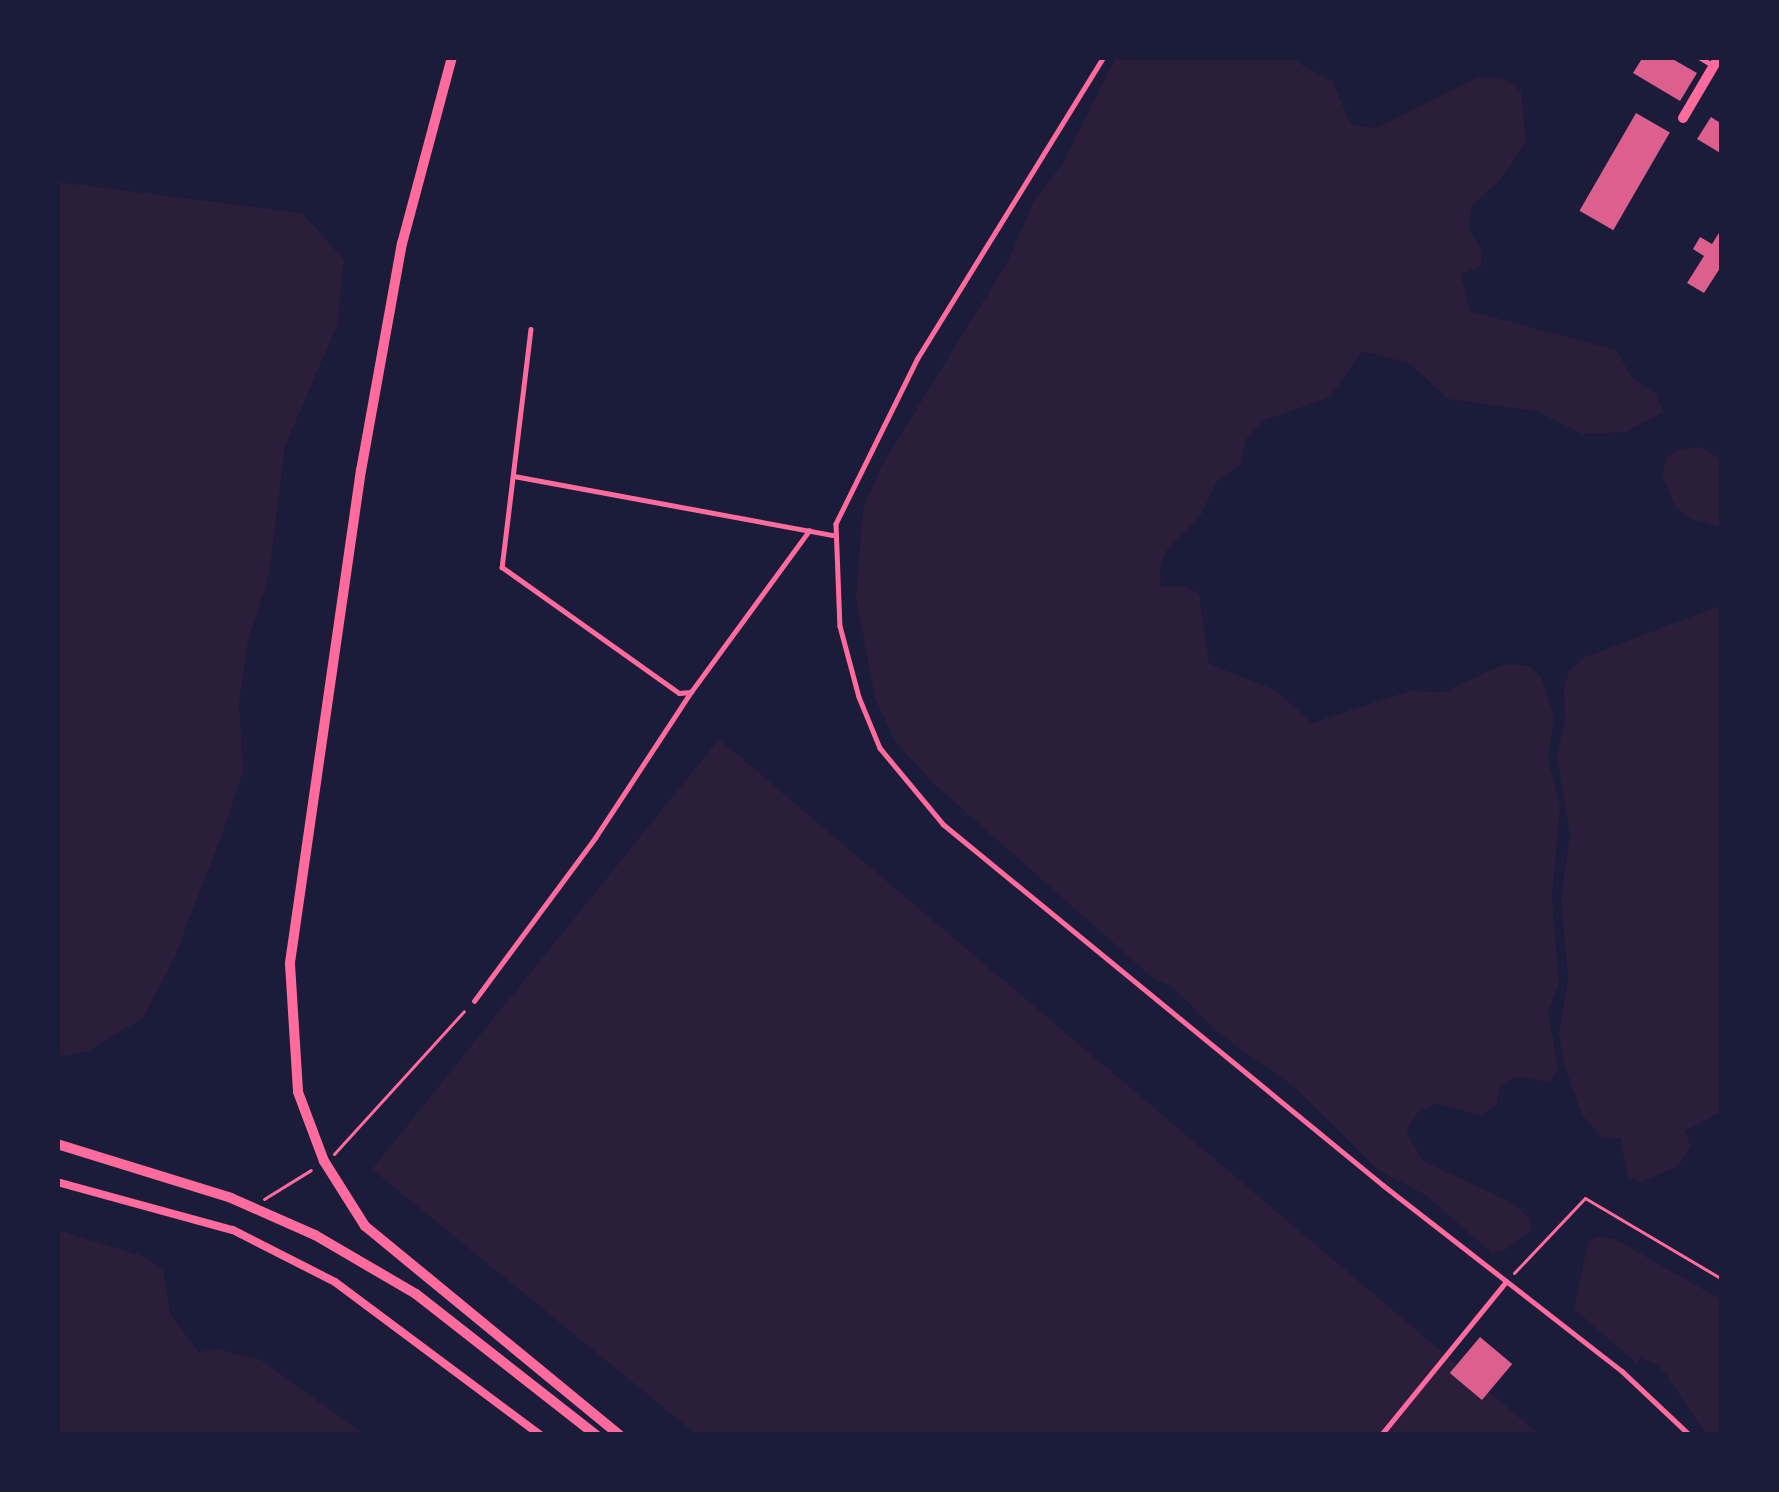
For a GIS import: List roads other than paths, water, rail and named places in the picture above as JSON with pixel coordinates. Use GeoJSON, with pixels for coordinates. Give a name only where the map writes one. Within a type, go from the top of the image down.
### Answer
{"type":"FeatureCollection","features":[{"type":"Feature","properties":{"kind":"street"},"geometry":{"type":"LineString","coordinates":[[452,57],[402,243],[382,344],[290,964],[298,1092],[343,1197],[390,1251],[619,1435]]}},
{"type":"Feature","properties":{"kind":"street"},"geometry":{"type":"LineString","coordinates":[[1683,118],[1716,62]]}},
{"type":"Feature","properties":{"kind":"street"},"geometry":{"type":"LineString","coordinates":[[57,1144],[255,1207],[416,1294],[596,1435]]}},
{"type":"Feature","properties":{"kind":"street"},"geometry":{"type":"LineString","coordinates":[[57,1182],[233,1230],[335,1282],[540,1435]]}},
{"type":"Feature","properties":{"kind":"lane"},"geometry":{"type":"LineString","coordinates":[[1104,57],[918,358],[866,454],[832,535],[840,626],[859,697],[880,748],[911,790],[1006,878],[1622,1371],[1690,1435]]}},
{"type":"Feature","properties":{"kind":"lane"},"geometry":{"type":"LineString","coordinates":[[1700,57],[1716,62]]}},
{"type":"Feature","properties":{"kind":"lane"},"geometry":{"type":"LineString","coordinates":[[531,328],[502,567],[679,693],[691,692]]}},
{"type":"Feature","properties":{"kind":"lane"},"geometry":{"type":"LineString","coordinates":[[512,475],[832,535]]}},
{"type":"Feature","properties":{"kind":"lane"},"geometry":{"type":"LineString","coordinates":[[474,1001],[583,855],[691,692],[809,531]]}},
{"type":"Feature","properties":{"kind":"lane"},"geometry":{"type":"LineString","coordinates":[[1381,1435],[1506,1282]]}}]}
